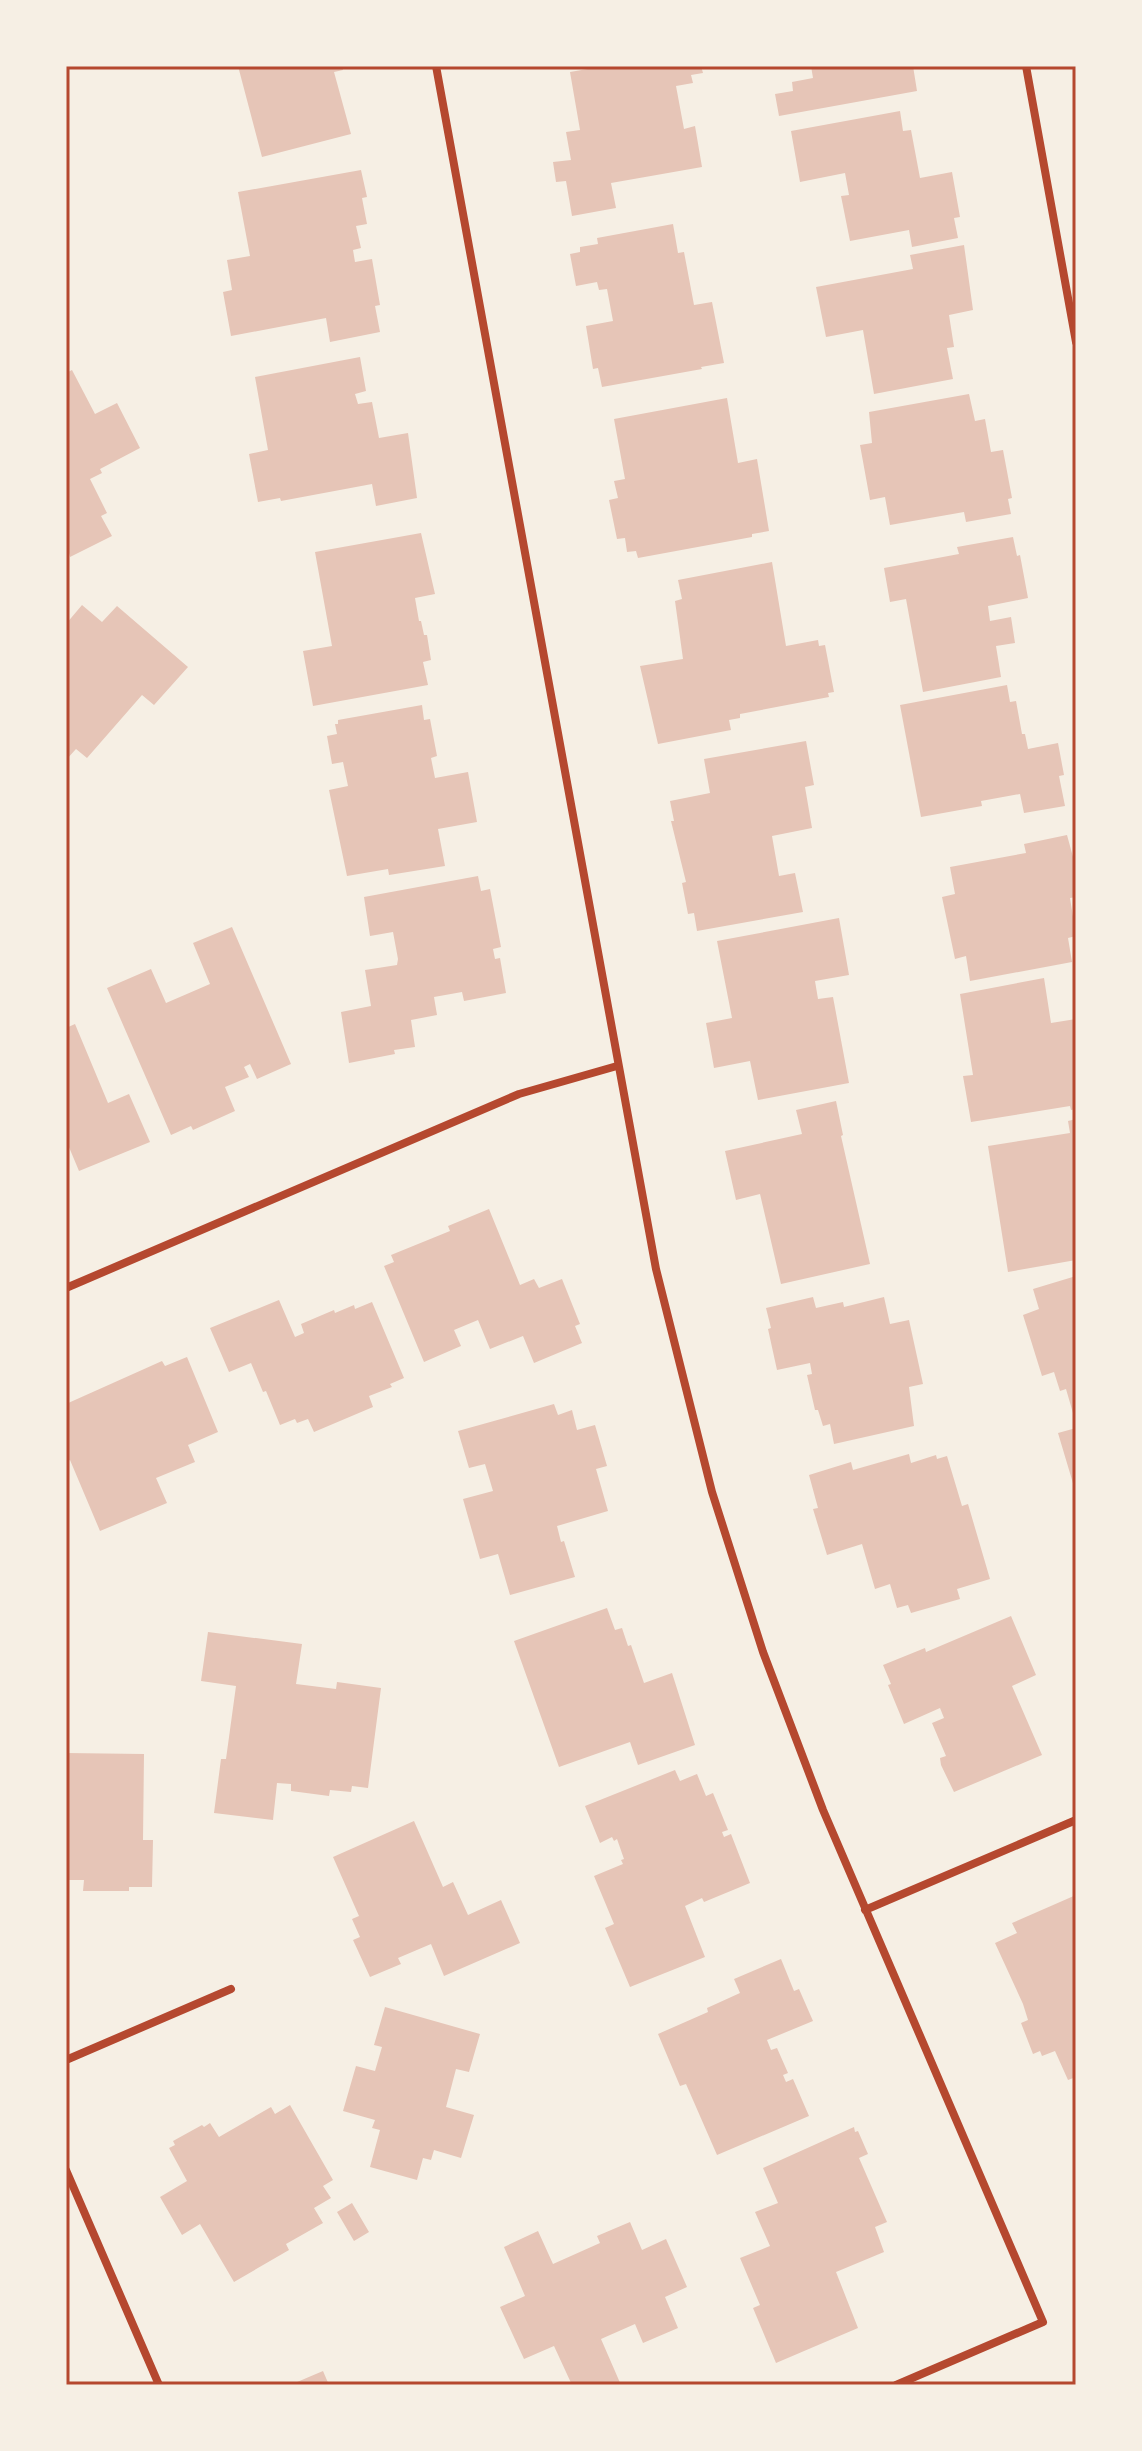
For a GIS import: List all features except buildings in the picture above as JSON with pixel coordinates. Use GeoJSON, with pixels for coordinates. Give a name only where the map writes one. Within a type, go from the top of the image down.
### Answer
{"type":"FeatureCollection","features":[{"type":"Feature","properties":{"kind":"street"},"geometry":{"type":"LineString","coordinates":[[436,66],[659,1284],[712,1492],[763,1652],[823,1810],[1043,2322],[896,2385]]}},
{"type":"Feature","properties":{"kind":"street"},"geometry":{"type":"LineString","coordinates":[[1026,66],[1076,342]]}},
{"type":"Feature","properties":{"kind":"street"},"geometry":{"type":"LineString","coordinates":[[66,1288],[519,1094],[617,1066]]}},
{"type":"Feature","properties":{"kind":"street"},"geometry":{"type":"LineString","coordinates":[[865,1910],[1076,1820]]}},
{"type":"Feature","properties":{"kind":"street"},"geometry":{"type":"LineString","coordinates":[[66,2060],[231,1989]]}},
{"type":"Feature","properties":{"kind":"street"},"geometry":{"type":"LineString","coordinates":[[66,2170],[159,2385]]}}]}
